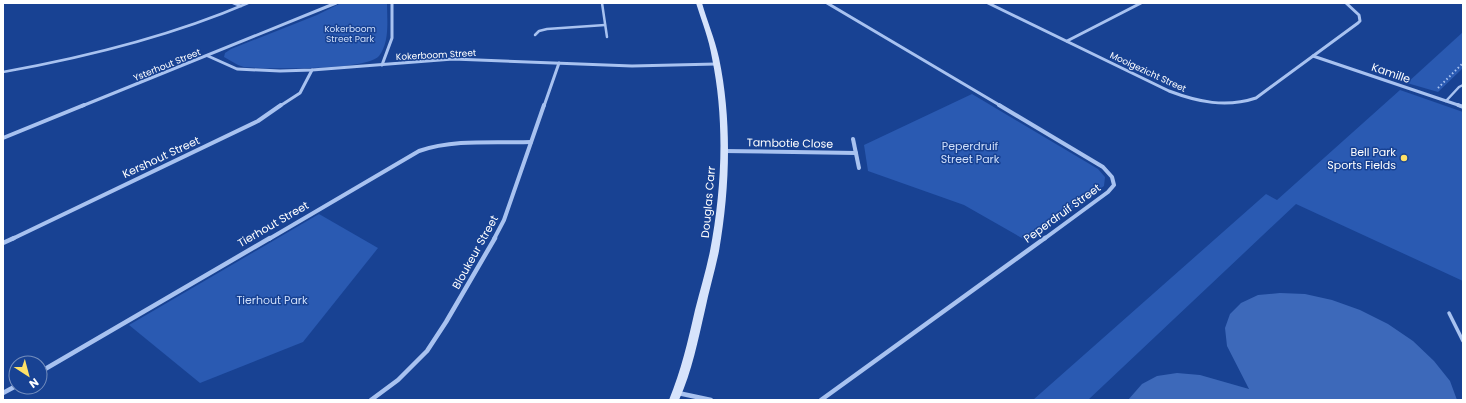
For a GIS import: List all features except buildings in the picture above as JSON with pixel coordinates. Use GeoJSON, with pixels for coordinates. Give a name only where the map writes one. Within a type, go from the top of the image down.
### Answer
{"type":"FeatureCollection","features":[{"type":"Feature","properties":{"kind":"street","name":"Ysterhout Street"},"geometry":{"type":"LineString","coordinates":[[3,138],[336,3]]}},
{"type":"Feature","properties":{"kind":"street"},"geometry":{"type":"LineString","coordinates":[[382,65],[392,38],[392,3]]}},
{"type":"Feature","properties":{"kind":"street","name":"Douglas Carr"},"geometry":{"type":"LineString","coordinates":[[676,396],[689,357],[717,234],[723,151],[721,100],[716,64],[710,35],[699,3]]}},
{"type":"Feature","properties":{"kind":"street","name":"Peperdruif Street"},"geometry":{"type":"LineString","coordinates":[[821,400],[1108,192],[1114,185],[1112,177],[1103,167],[827,3]]}},
{"type":"Feature","properties":{"kind":"street","name":"Mooigezicht Street"},"geometry":{"type":"LineString","coordinates":[[988,3],[1169,91],[1189,98],[1219,104],[1237,103],[1256,98],[1360,20],[1357,12],[1346,3]]}},
{"type":"Feature","properties":{"kind":"street"},"geometry":{"type":"LineString","coordinates":[[1067,42],[1141,3]]}},
{"type":"Feature","properties":{"kind":"street","name":"Kokerboom Street"},"geometry":{"type":"LineString","coordinates":[[208,56],[230,67],[241,70],[312,70],[452,59],[632,66],[716,64]]}},
{"type":"Feature","properties":{"kind":"street","name":"Kamille"},"geometry":{"type":"LineString","coordinates":[[1313,56],[1463,107]]}},
{"type":"Feature","properties":{"kind":"street","name":"Bloukeur Street"},"geometry":{"type":"LineString","coordinates":[[371,400],[398,380],[427,351],[443,327],[491,245],[504,220],[559,63]]}},
{"type":"Feature","properties":{"kind":"street","name":"Kershout Street"},"geometry":{"type":"LineString","coordinates":[[3,242],[258,121],[300,92],[312,70]]}},
{"type":"Feature","properties":{"kind":"street"},"geometry":{"type":"LineString","coordinates":[[853,139],[859,168]]}},
{"type":"Feature","properties":{"kind":"street","name":"Tierhout Street"},"geometry":{"type":"LineString","coordinates":[[48,367],[419,151],[433,146],[447,144],[531,142]]}},
{"type":"Feature","properties":{"kind":"street","name":"Tambotie Close"},"geometry":{"type":"LineString","coordinates":[[723,151],[856,153]]}},
{"type":"Feature","properties":{"kind":"street"},"geometry":{"type":"LineString","coordinates":[[676,396],[711,400]]}},
{"type":"Feature","properties":{"kind":"lane"},"geometry":{"type":"LineString","coordinates":[[233,3],[241,6]]}},
{"type":"Feature","properties":{"kind":"lane"},"geometry":{"type":"LineString","coordinates":[[3,72],[55,63],[136,42],[208,20],[248,3]]}},
{"type":"Feature","properties":{"kind":"lane"},"geometry":{"type":"LineString","coordinates":[[602,3],[607,37]]}},
{"type":"Feature","properties":{"kind":"lane"},"geometry":{"type":"LineString","coordinates":[[534,35],[539,31],[548,28],[606,25]]}},
{"type":"Feature","properties":{"kind":"lane"},"geometry":{"type":"LineString","coordinates":[[1446,101],[1459,86],[1463,85]]}},
{"type":"Feature","properties":{"kind":"lane"},"geometry":{"type":"LineString","coordinates":[[1449,313],[1463,341]]}},
{"type":"Feature","properties":{"kind":"path"},"geometry":{"type":"LineString","coordinates":[[1430,96],[1463,63]]}},
{"type":"Feature","properties":{"kind":"green space","name":"Kokerboom Street Park"},"geometry":{"type":"Polygon","coordinates":[[[341,3],[387,3],[385,44],[379,56],[371,61],[337,67],[272,68],[244,67],[224,57],[225,53],[231,49],[317,15],[341,3]]]}},
{"type":"Feature","properties":{"kind":"green space"},"geometry":{"type":"Polygon","coordinates":[[[1463,32],[1463,68],[1438,92],[1407,83],[1463,32]]]}},
{"type":"Feature","properties":{"kind":"green space"},"geometry":{"type":"Polygon","coordinates":[[[1400,90],[1463,112],[1463,281],[1296,204],[1088,400],[1033,400],[1266,194],[1277,200],[1400,90]]]}},
{"type":"Feature","properties":{"kind":"green space","name":"Peperdruif Street Park"},"geometry":{"type":"Polygon","coordinates":[[[972,94],[1098,169],[1105,177],[1104,186],[1027,241],[964,205],[868,171],[864,145],[972,94]]]}},
{"type":"Feature","properties":{"kind":"green space","name":"Tierhout Park"},"geometry":{"type":"Polygon","coordinates":[[[319,214],[378,248],[303,342],[200,383],[129,325],[319,214]]]}},
{"type":"Feature","properties":{"kind":"place","name":"Bell Park Sports Fields"},"geometry":{"type":"Point","coordinates":[1404,158]}}]}
